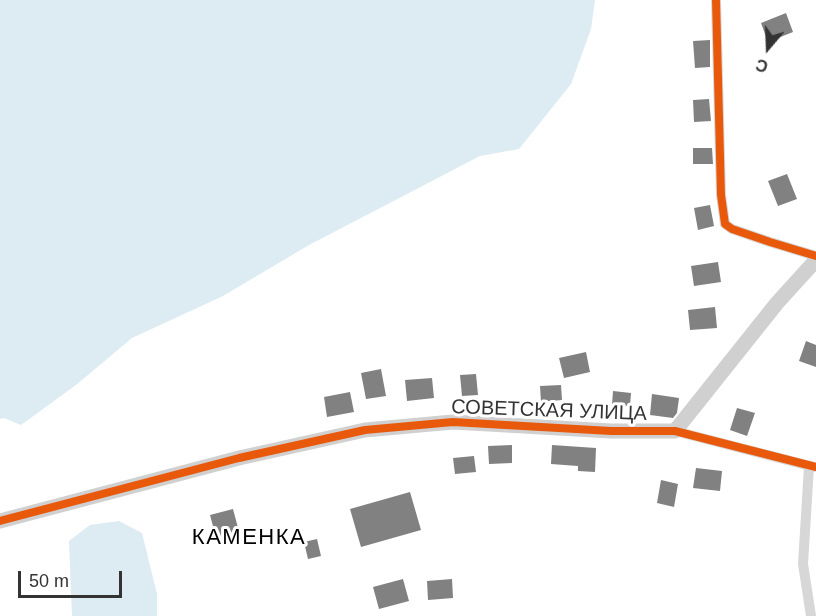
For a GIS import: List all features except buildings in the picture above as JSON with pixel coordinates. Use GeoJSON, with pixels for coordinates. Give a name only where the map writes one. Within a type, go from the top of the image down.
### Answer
{"type":"FeatureCollection","features":[{"type":"Feature","properties":{"kind":"street"},"geometry":{"type":"LineString","coordinates":[[675,431],[777,303],[816,258],[732,229],[725,224],[721,195],[716,0]]}},
{"type":"Feature","properties":{"kind":"street","name":"СОВЕТСКАЯ УЛИЦА"},"geometry":{"type":"LineString","coordinates":[[0,521],[228,461],[365,430],[453,422],[611,431],[675,431],[813,466]]}},
{"type":"Feature","properties":{"kind":"street"},"geometry":{"type":"LineString","coordinates":[[811,616],[803,564],[813,466]]}},
{"type":"Feature","properties":{"kind":"shaded area"},"geometry":{"type":"Polygon","coordinates":[[[0,0],[595,0],[591,29],[571,84],[519,149],[480,156],[309,245],[223,296],[132,338],[76,385],[21,425],[4,418],[0,419],[0,0]]]}},
{"type":"Feature","properties":{"kind":"shaded area"},"geometry":{"type":"Polygon","coordinates":[[[119,521],[142,533],[157,594],[157,616],[72,616],[69,541],[90,525],[119,521]]]}},
{"type":"Feature","properties":{"kind":"cycle path"},"geometry":{"type":"LineString","coordinates":[[716,0],[721,195],[725,224],[732,229],[816,256]]}},
{"type":"Feature","properties":{"kind":"cycle path"},"geometry":{"type":"LineString","coordinates":[[0,521],[239,458],[365,430],[453,422],[611,431],[675,431],[816,467]]}},
{"type":"Feature","properties":{"kind":"district","name":"КАМЕНКА"},"geometry":{"type":"Point","coordinates":[249,538]}}]}
